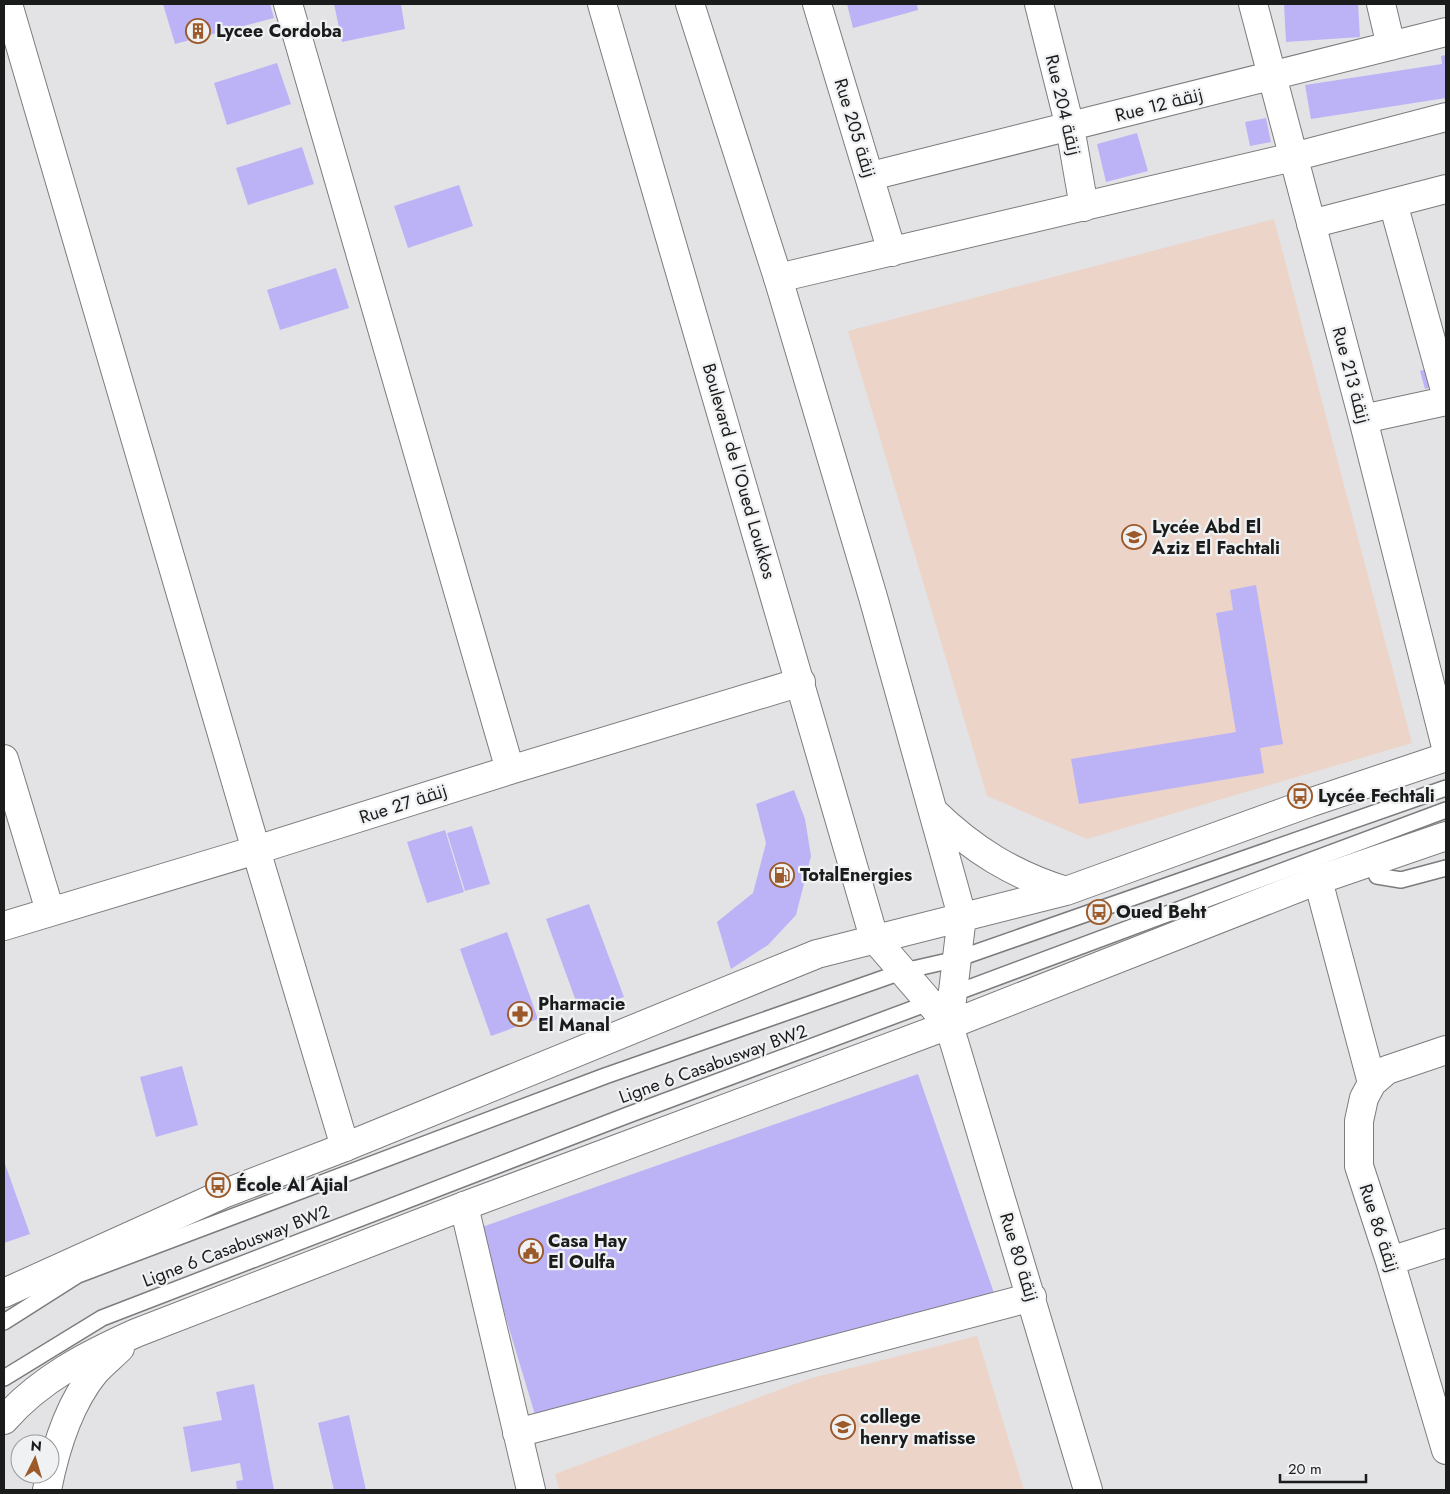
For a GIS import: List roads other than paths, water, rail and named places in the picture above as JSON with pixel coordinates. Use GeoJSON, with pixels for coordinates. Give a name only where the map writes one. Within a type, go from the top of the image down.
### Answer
{"type":"FeatureCollection","features":[{"type":"Feature","properties":{"kind":"street"},"geometry":{"type":"LineString","coordinates":[[8,4],[345,1147]]}},
{"type":"Feature","properties":{"kind":"street"},"geometry":{"type":"LineString","coordinates":[[288,4],[510,770]]}},
{"type":"Feature","properties":{"kind":"street","name":"Boulevard de l'Oued Loukkos"},"geometry":{"type":"LineString","coordinates":[[602,4],[802,682],[874,938]]}},
{"type":"Feature","properties":{"kind":"street"},"geometry":{"type":"LineString","coordinates":[[690,4],[778,278],[873,597],[962,916],[957,959],[941,999]]}},
{"type":"Feature","properties":{"kind":"street","name":"Rue 205 زنقة"},"geometry":{"type":"LineString","coordinates":[[817,4],[892,252]]}},
{"type":"Feature","properties":{"kind":"street","name":"Rue 204 زنقة"},"geometry":{"type":"LineString","coordinates":[[1039,4],[1070,127],[1084,207]]}},
{"type":"Feature","properties":{"kind":"street","name":"Rue 213 زنقة"},"geometry":{"type":"LineString","coordinates":[[1253,4],[1363,420],[1446,747]]}},
{"type":"Feature","properties":{"kind":"street"},"geometry":{"type":"LineString","coordinates":[[1381,4],[1392,46]]}},
{"type":"Feature","properties":{"kind":"street","name":"Rue 12 زنقة"},"geometry":{"type":"LineString","coordinates":[[870,176],[1446,32]]}},
{"type":"Feature","properties":{"kind":"street"},"geometry":{"type":"LineString","coordinates":[[778,278],[1293,157],[1446,117]]}},
{"type":"Feature","properties":{"kind":"street"},"geometry":{"type":"LineString","coordinates":[[1311,224],[1446,189]]}},
{"type":"Feature","properties":{"kind":"street"},"geometry":{"type":"LineString","coordinates":[[1393,203],[1446,394]]}},
{"type":"Feature","properties":{"kind":"street"},"geometry":{"type":"LineString","coordinates":[[1363,420],[1446,401]]}},
{"type":"Feature","properties":{"kind":"street","name":"Rue 27 زنقة"},"geometry":{"type":"LineString","coordinates":[[4,926],[802,682]]}},
{"type":"Feature","properties":{"kind":"street"},"geometry":{"type":"LineString","coordinates":[[4,1293],[223,1194],[345,1147],[817,954],[874,938],[1066,891],[1309,803],[1446,757]]}},
{"type":"Feature","properties":{"kind":"street"},"geometry":{"type":"LineString","coordinates":[[4,759],[50,911]]}},
{"type":"Feature","properties":{"kind":"street"},"geometry":{"type":"LineString","coordinates":[[934,812],[954,832],[999,864],[1036,881],[1066,891]]}},
{"type":"Feature","properties":{"kind":"street"},"geometry":{"type":"LineString","coordinates":[[4,1420],[21,1400],[57,1374],[95,1351],[136,1334],[464,1206],[949,1025],[1318,880],[1446,836]]}},
{"type":"Feature","properties":{"kind":"street"},"geometry":{"type":"LineString","coordinates":[[1318,880],[1372,1083],[1387,1070],[1446,1050]]}},
{"type":"Feature","properties":{"kind":"street"},"geometry":{"type":"LineString","coordinates":[[874,938],[904,971],[941,999],[949,1025]]}},
{"type":"Feature","properties":{"kind":"street","name":"Rue 80 زنقة"},"geometry":{"type":"LineString","coordinates":[[949,1025],[1032,1297],[1088,1490]]}},
{"type":"Feature","properties":{"kind":"street","name":"Rue 86 زنقة"},"geometry":{"type":"LineString","coordinates":[[1372,1083],[1364,1098],[1359,1121],[1359,1166],[1439,1401],[1446,1450]]}},
{"type":"Feature","properties":{"kind":"street"},"geometry":{"type":"LineString","coordinates":[[464,1206],[531,1490]]}},
{"type":"Feature","properties":{"kind":"street"},"geometry":{"type":"LineString","coordinates":[[1390,1261],[1446,1243]]}},
{"type":"Feature","properties":{"kind":"street"},"geometry":{"type":"LineString","coordinates":[[517,1433],[1032,1297]]}},
{"type":"Feature","properties":{"kind":"street"},"geometry":{"type":"LineString","coordinates":[[48,1490],[53,1456],[77,1397],[95,1372],[136,1334]]}},
{"type":"Feature","properties":{"kind":"lane","name":"Ligne 6 Casabusway BW2"},"geometry":{"type":"LineString","coordinates":[[4,1322],[78,1276],[605,1076],[904,971],[957,959],[1446,788]]}},
{"type":"Feature","properties":{"kind":"lane","name":"Ligne 6 Casabusway BW2"},"geometry":{"type":"LineString","coordinates":[[4,1378],[102,1318],[619,1119],[1446,810]]}},
{"type":"Feature","properties":{"kind":"lane"},"geometry":{"type":"LineString","coordinates":[[1371,863],[1377,876],[1401,880],[1446,868]]}},
{"type":"Feature","properties":{"kind":"place","name":"Lycee Cordoba"},"geometry":{"type":"Point","coordinates":[198,31]}},
{"type":"Feature","properties":{"kind":"place","name":"Lycée Abd El Aziz El Fachtali"},"geometry":{"type":"Point","coordinates":[1134,537]}},
{"type":"Feature","properties":{"kind":"place","name":"Lycée Fechtali"},"geometry":{"type":"Point","coordinates":[1300,796]}},
{"type":"Feature","properties":{"kind":"place","name":"TotalEnergies"},"geometry":{"type":"Point","coordinates":[782,875]}},
{"type":"Feature","properties":{"kind":"place","name":"Oued Beht"},"geometry":{"type":"Point","coordinates":[1099,912]}},
{"type":"Feature","properties":{"kind":"place","name":"Pharmacie El Manal"},"geometry":{"type":"Point","coordinates":[520,1014]}},
{"type":"Feature","properties":{"kind":"place","name":"École Al Ajial"},"geometry":{"type":"Point","coordinates":[218,1185]}},
{"type":"Feature","properties":{"kind":"place","name":"Casa Hay El Oulfa"},"geometry":{"type":"Point","coordinates":[531,1251]}},
{"type":"Feature","properties":{"kind":"place","name":"college henry matisse"},"geometry":{"type":"Point","coordinates":[843,1427]}}]}
